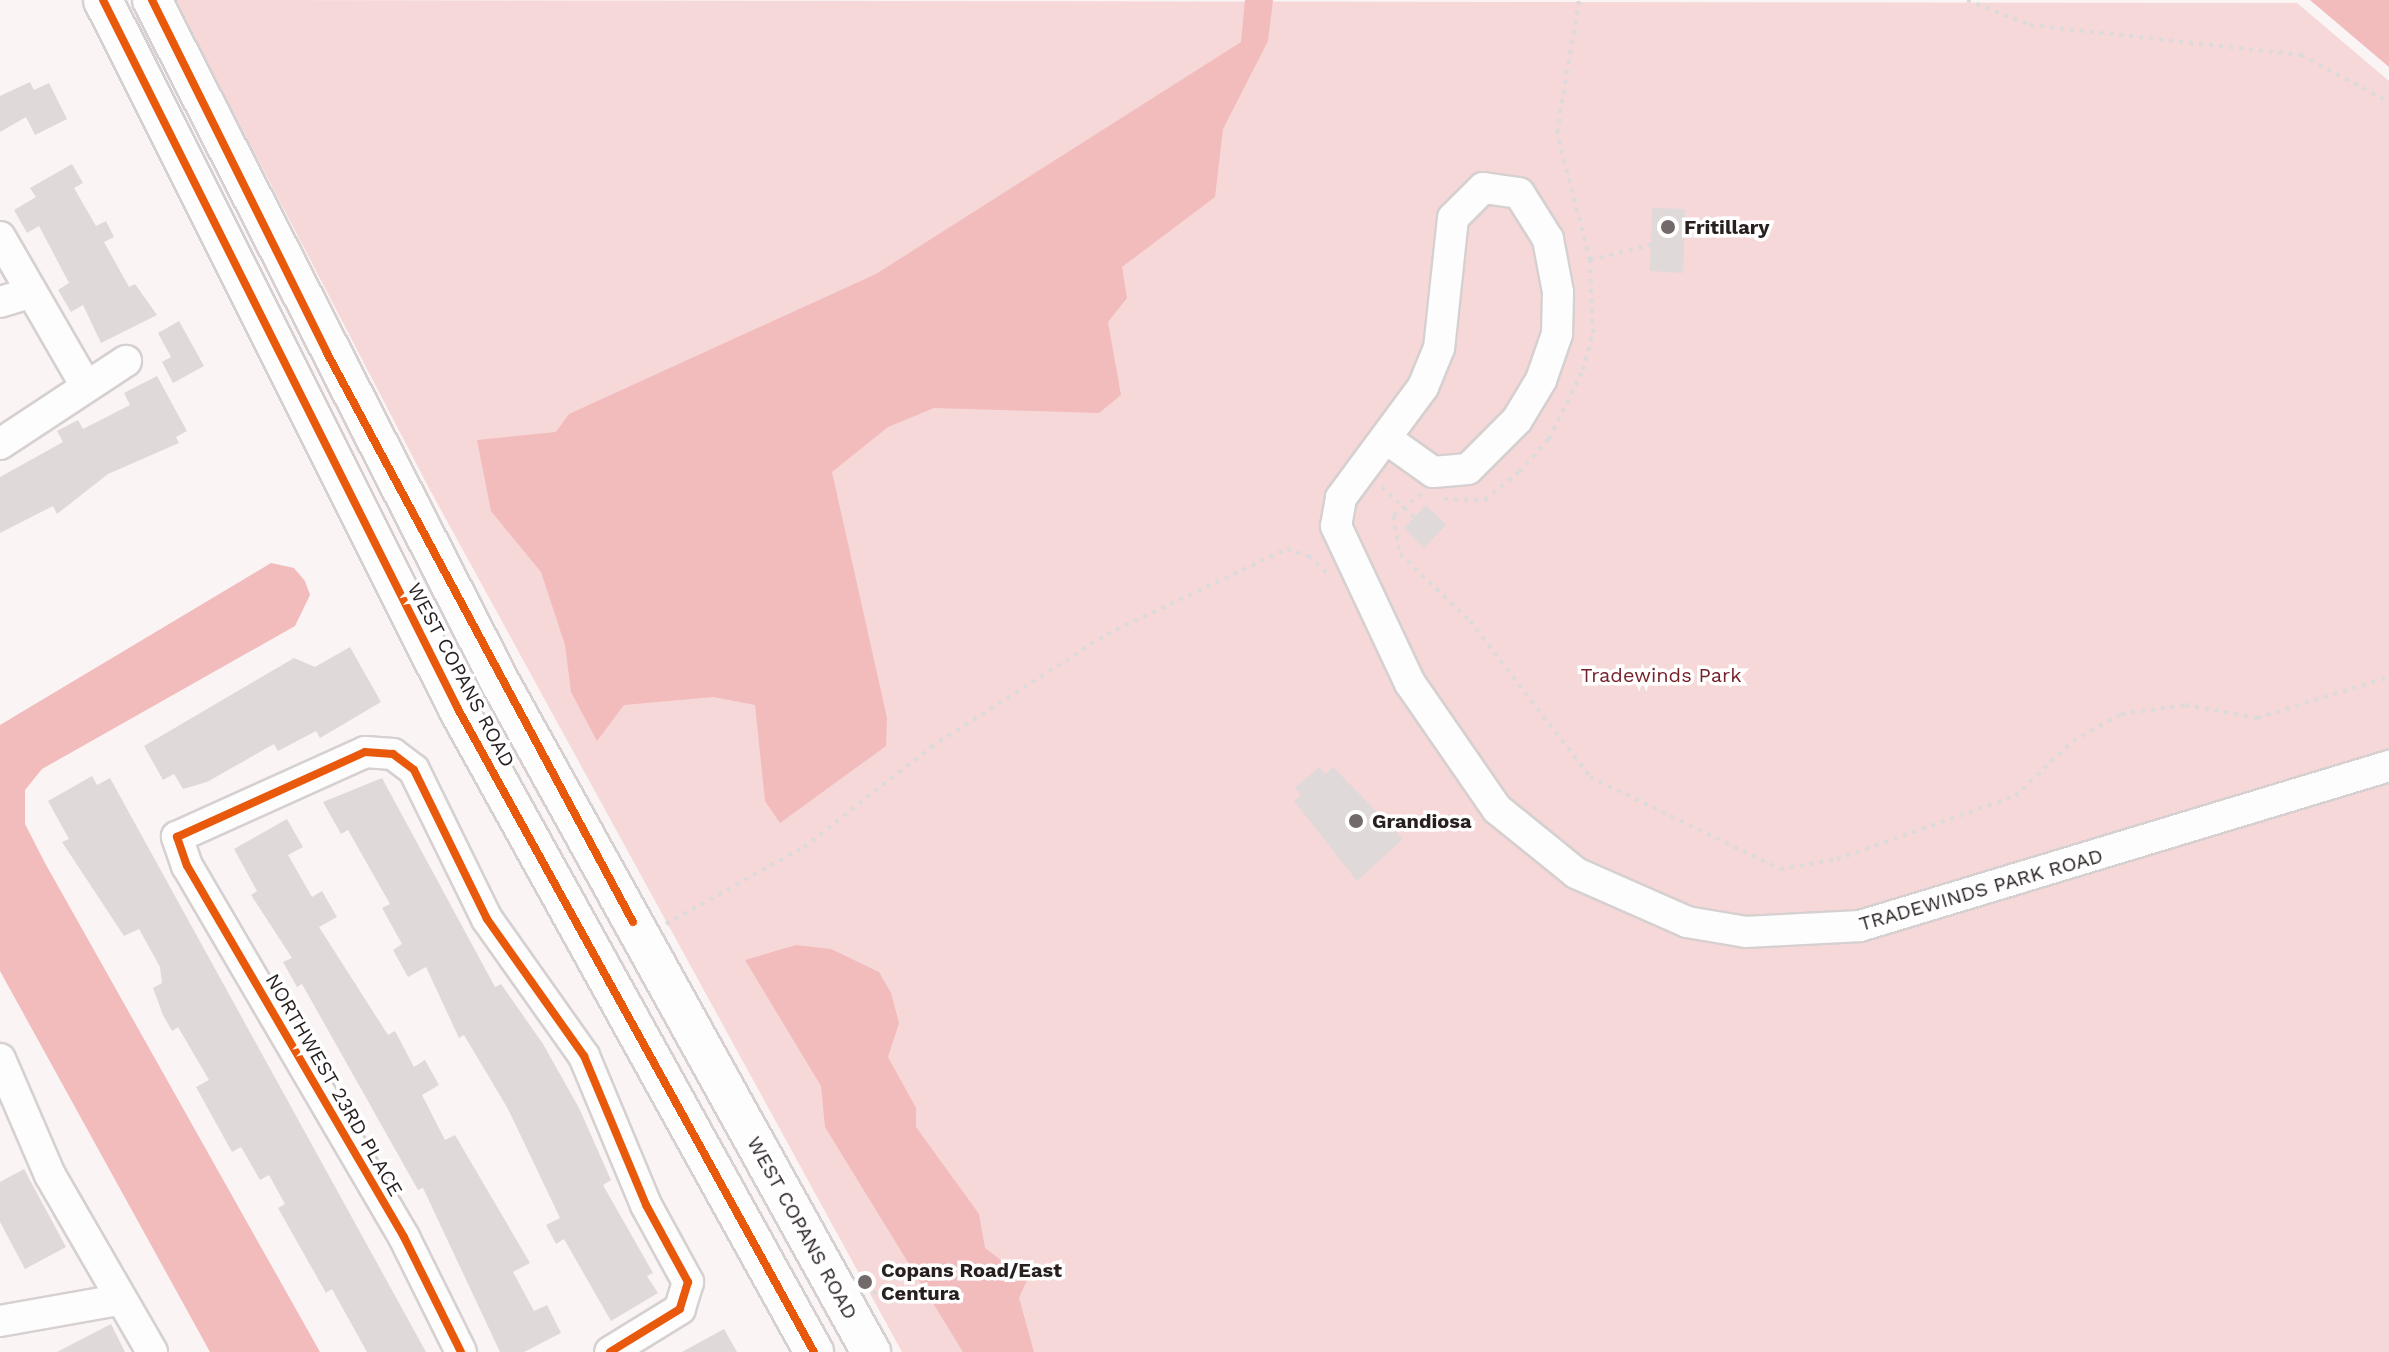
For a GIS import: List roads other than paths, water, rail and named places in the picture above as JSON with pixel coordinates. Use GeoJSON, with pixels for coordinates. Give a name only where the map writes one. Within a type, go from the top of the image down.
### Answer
{"type":"FeatureCollection","features":[{"type":"Feature","properties":{"kind":"main road","name":"WEST COPANS ROAD"},"geometry":{"type":"LineString","coordinates":[[103,0],[458,709],[814,1352]]}},
{"type":"Feature","properties":{"kind":"main road","name":"WEST COPANS ROAD"},"geometry":{"type":"LineString","coordinates":[[152,0],[327,353],[593,851],[871,1352]]}},
{"type":"Feature","properties":{"kind":"main road"},"geometry":{"type":"LineString","coordinates":[[550,875],[593,851]]}},
{"type":"Feature","properties":{"kind":"street","name":"TRADEWINDS PARK ROAD"},"geometry":{"type":"LineString","coordinates":[[1388,440],[1433,472],[1468,469],[1517,420],[1541,380],[1557,334],[1558,292],[1548,239],[1519,193],[1483,188],[1453,218],[1439,348],[1388,440],[1341,498],[1336,526],[1343,554],[1452,752],[1529,841],[1631,903],[1687,922],[1746,932],[1860,926],[2389,766]]}},
{"type":"Feature","properties":{"kind":"street"},"geometry":{"type":"LineString","coordinates":[[0,237],[29,293],[86,386]]}},
{"type":"Feature","properties":{"kind":"street"},"geometry":{"type":"LineString","coordinates":[[0,302],[29,293]]}},
{"type":"Feature","properties":{"kind":"street"},"geometry":{"type":"LineString","coordinates":[[0,444],[53,416],[86,386],[126,361]]}},
{"type":"Feature","properties":{"kind":"street","name":"NORTHWEST 23RD PLACE"},"geometry":{"type":"LineString","coordinates":[[461,1352],[404,1237],[187,866],[177,837],[365,752],[393,754],[414,770],[487,919],[584,1056],[646,1205],[688,1282],[680,1309],[610,1352]]}},
{"type":"Feature","properties":{"kind":"street"},"geometry":{"type":"LineString","coordinates":[[0,1059],[50,1175],[118,1300],[152,1352]]}},
{"type":"Feature","properties":{"kind":"street"},"geometry":{"type":"LineString","coordinates":[[0,1321],[118,1300]]}},
{"type":"Feature","properties":{"kind":"place","name":"Fritillary"},"geometry":{"type":"Point","coordinates":[1668,227]}},
{"type":"Feature","properties":{"kind":"place","name":"Grandiosa"},"geometry":{"type":"Point","coordinates":[1356,821]}},
{"type":"Feature","properties":{"kind":"place","name":"Copans Road/East Centura"},"geometry":{"type":"Point","coordinates":[865,1282]}},
{"type":"Feature","properties":{"kind":"park label","name":"Tradewinds Park"},"geometry":{"type":"Point","coordinates":[1661,675]}}]}
